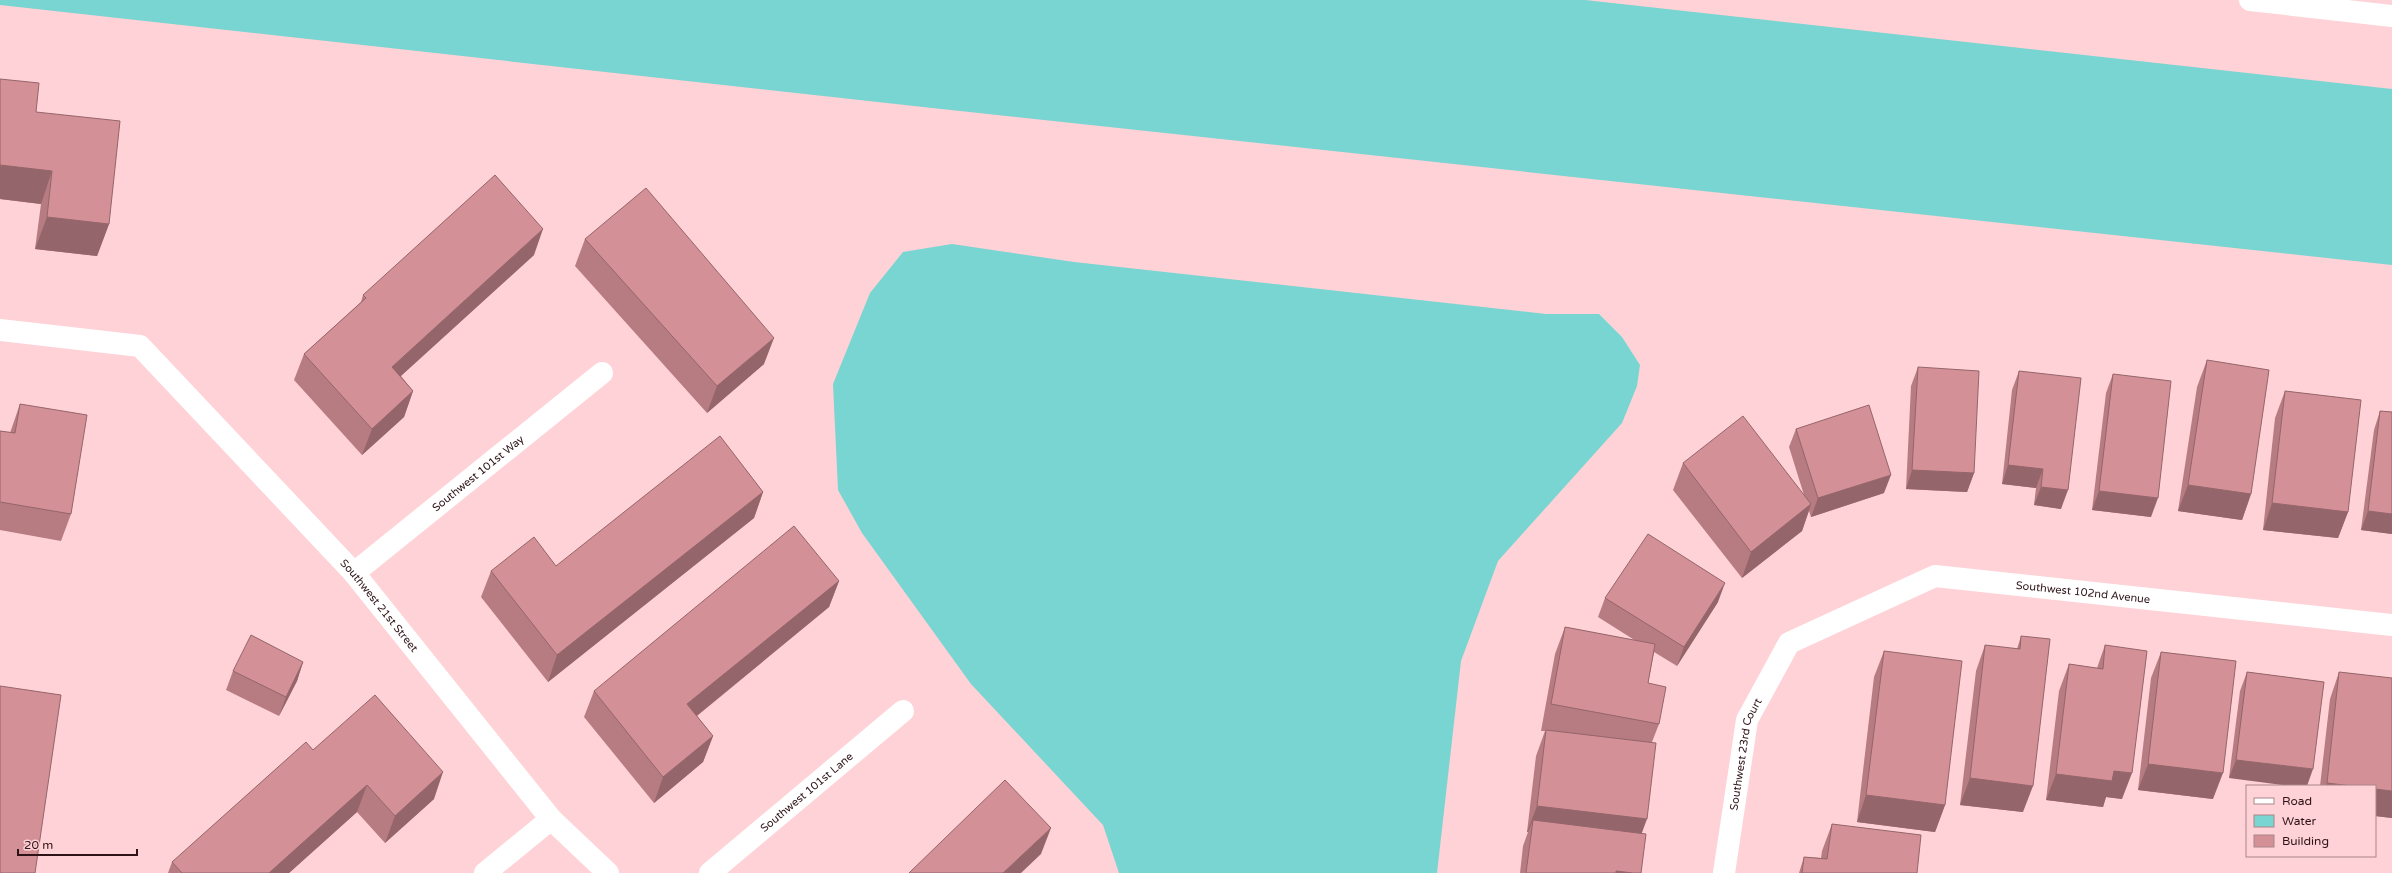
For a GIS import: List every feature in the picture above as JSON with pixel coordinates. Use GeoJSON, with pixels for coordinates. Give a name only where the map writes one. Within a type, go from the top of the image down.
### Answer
{"type":"FeatureCollection","features":[{"type":"Feature","properties":{"kind":"street"},"geometry":{"type":"LineString","coordinates":[[2250,0],[2392,16]]}},
{"type":"Feature","properties":{"kind":"street","name":"Southwest 21st Street"},"geometry":{"type":"LineString","coordinates":[[0,330],[140,346],[354,573],[551,819],[608,873]]}},
{"type":"Feature","properties":{"kind":"street","name":"Southwest 101st Way"},"geometry":{"type":"LineString","coordinates":[[354,573],[602,373]]}},
{"type":"Feature","properties":{"kind":"street","name":"Southwest 102nd Avenue"},"geometry":{"type":"LineString","coordinates":[[1789,642],[1935,576],[2392,625]]}},
{"type":"Feature","properties":{"kind":"street","name":"Southwest 23rd Court"},"geometry":{"type":"LineString","coordinates":[[1724,873],[1747,720],[1789,642]]}},
{"type":"Feature","properties":{"kind":"street","name":"Southwest 101st Lane"},"geometry":{"type":"LineString","coordinates":[[710,873],[903,711]]}},
{"type":"Feature","properties":{"kind":"street"},"geometry":{"type":"LineString","coordinates":[[485,873],[551,819]]}},
{"type":"Feature","properties":{"kind":"water"},"geometry":{"type":"Polygon","coordinates":[[[0,0],[1585,0],[2392,89],[2392,265],[923,107],[0,5],[0,0]]]}},
{"type":"Feature","properties":{"kind":"water"},"geometry":{"type":"Polygon","coordinates":[[[952,244],[1074,262],[1546,314],[1599,314],[1622,337],[1640,365],[1637,386],[1622,423],[1498,561],[1461,661],[1437,873],[1119,873],[1103,825],[971,684],[862,533],[838,490],[833,384],[870,293],[903,252],[952,244]]]}},
{"type":"Feature","properties":{"kind":"building"},"geometry":{"type":"Polygon","coordinates":[[[0,79],[39,83],[36,112],[120,121],[109,224],[47,217],[52,171],[0,165],[0,79]]]}},
{"type":"Feature","properties":{"kind":"building"},"geometry":{"type":"Polygon","coordinates":[[[495,175],[543,229],[392,367],[413,391],[372,429],[304,354],[366,298],[363,295],[495,175]]]}},
{"type":"Feature","properties":{"kind":"building"},"geometry":{"type":"Polygon","coordinates":[[[646,188],[774,338],[717,386],[585,239],[646,188]]]}},
{"type":"Feature","properties":{"kind":"building"},"geometry":{"type":"Polygon","coordinates":[[[2207,360],[2269,370],[2251,494],[2188,485],[2207,360]]]}},
{"type":"Feature","properties":{"kind":"building"},"geometry":{"type":"Polygon","coordinates":[[[1918,367],[1979,371],[1974,473],[1912,470],[1918,367]]]}},
{"type":"Feature","properties":{"kind":"building"},"geometry":{"type":"Polygon","coordinates":[[[2019,371],[2081,378],[2068,490],[2041,487],[2043,469],[2008,465],[2019,371]]]}},
{"type":"Feature","properties":{"kind":"building"},"geometry":{"type":"Polygon","coordinates":[[[2113,374],[2171,381],[2158,498],[2099,491],[2113,374]]]}},
{"type":"Feature","properties":{"kind":"building"},"geometry":{"type":"Polygon","coordinates":[[[2285,391],[2361,400],[2348,512],[2272,503],[2285,391]]]}},
{"type":"Feature","properties":{"kind":"building"},"geometry":{"type":"Polygon","coordinates":[[[20,404],[87,415],[71,514],[0,502],[0,431],[15,433],[20,404]]]}},
{"type":"Feature","properties":{"kind":"building"},"geometry":{"type":"Polygon","coordinates":[[[1869,405],[1891,475],[1818,498],[1796,429],[1869,405]]]}},
{"type":"Feature","properties":{"kind":"building"},"geometry":{"type":"Polygon","coordinates":[[[2380,411],[2392,412],[2392,514],[2368,511],[2380,411]]]}},
{"type":"Feature","properties":{"kind":"building"},"geometry":{"type":"Polygon","coordinates":[[[1743,416],[1811,504],[1751,552],[1683,463],[1743,416]]]}},
{"type":"Feature","properties":{"kind":"building"},"geometry":{"type":"Polygon","coordinates":[[[720,436],[763,492],[557,655],[491,571],[534,537],[556,566],[720,436]]]}},
{"type":"Feature","properties":{"kind":"building"},"geometry":{"type":"Polygon","coordinates":[[[794,526],[839,581],[687,704],[713,736],[663,777],[594,691],[794,526]]]}},
{"type":"Feature","properties":{"kind":"building"},"geometry":{"type":"Polygon","coordinates":[[[1648,534],[1725,583],[1684,647],[1605,598],[1648,534]]]}},
{"type":"Feature","properties":{"kind":"building"},"geometry":{"type":"Polygon","coordinates":[[[1565,627],[1655,644],[1648,683],[1666,687],[1659,724],[1551,704],[1565,627]]]}},
{"type":"Feature","properties":{"kind":"building"},"geometry":{"type":"Polygon","coordinates":[[[251,635],[303,662],[286,697],[233,671],[251,635]]]}},
{"type":"Feature","properties":{"kind":"building"},"geometry":{"type":"Polygon","coordinates":[[[2021,636],[2050,639],[2033,786],[1970,778],[1985,645],[2020,649],[2021,636]]]}},
{"type":"Feature","properties":{"kind":"building"},"geometry":{"type":"Polygon","coordinates":[[[2105,645],[2147,651],[2132,773],[2114,771],[2112,781],[2056,774],[2069,664],[2103,669],[2105,645]]]}},
{"type":"Feature","properties":{"kind":"building"},"geometry":{"type":"Polygon","coordinates":[[[1884,651],[1962,661],[1945,805],[1866,795],[1884,651]]]}},
{"type":"Feature","properties":{"kind":"building"},"geometry":{"type":"Polygon","coordinates":[[[2161,652],[2236,661],[2223,773],[2148,764],[2161,652]]]}},
{"type":"Feature","properties":{"kind":"building"},"geometry":{"type":"Polygon","coordinates":[[[2247,672],[2324,682],[2313,769],[2236,760],[2247,672]]]}},
{"type":"Feature","properties":{"kind":"building"},"geometry":{"type":"Polygon","coordinates":[[[2339,672],[2392,678],[2392,791],[2376,789],[2376,785],[2344,785],[2327,783],[2339,672]]]}},
{"type":"Feature","properties":{"kind":"building"},"geometry":{"type":"Polygon","coordinates":[[[0,686],[61,695],[35,873],[0,873],[0,686]]]}},
{"type":"Feature","properties":{"kind":"building"},"geometry":{"type":"Polygon","coordinates":[[[375,695],[443,772],[395,816],[367,785],[269,873],[182,873],[172,862],[306,742],[313,750],[375,695]]]}},
{"type":"Feature","properties":{"kind":"building"},"geometry":{"type":"Polygon","coordinates":[[[1546,730],[1656,743],[1647,819],[1537,806],[1546,730]]]}},
{"type":"Feature","properties":{"kind":"building"},"geometry":{"type":"Polygon","coordinates":[[[1005,780],[1051,828],[1003,873],[909,873],[1005,780]]]}},
{"type":"Feature","properties":{"kind":"building"},"geometry":{"type":"Polygon","coordinates":[[[1533,820],[1646,834],[1641,873],[1616,871],[1616,873],[1526,873],[1533,820]]]}},
{"type":"Feature","properties":{"kind":"building"},"geometry":{"type":"Polygon","coordinates":[[[1832,824],[1921,835],[1917,873],[1802,873],[1804,857],[1827,859],[1832,824]]]}}]}
